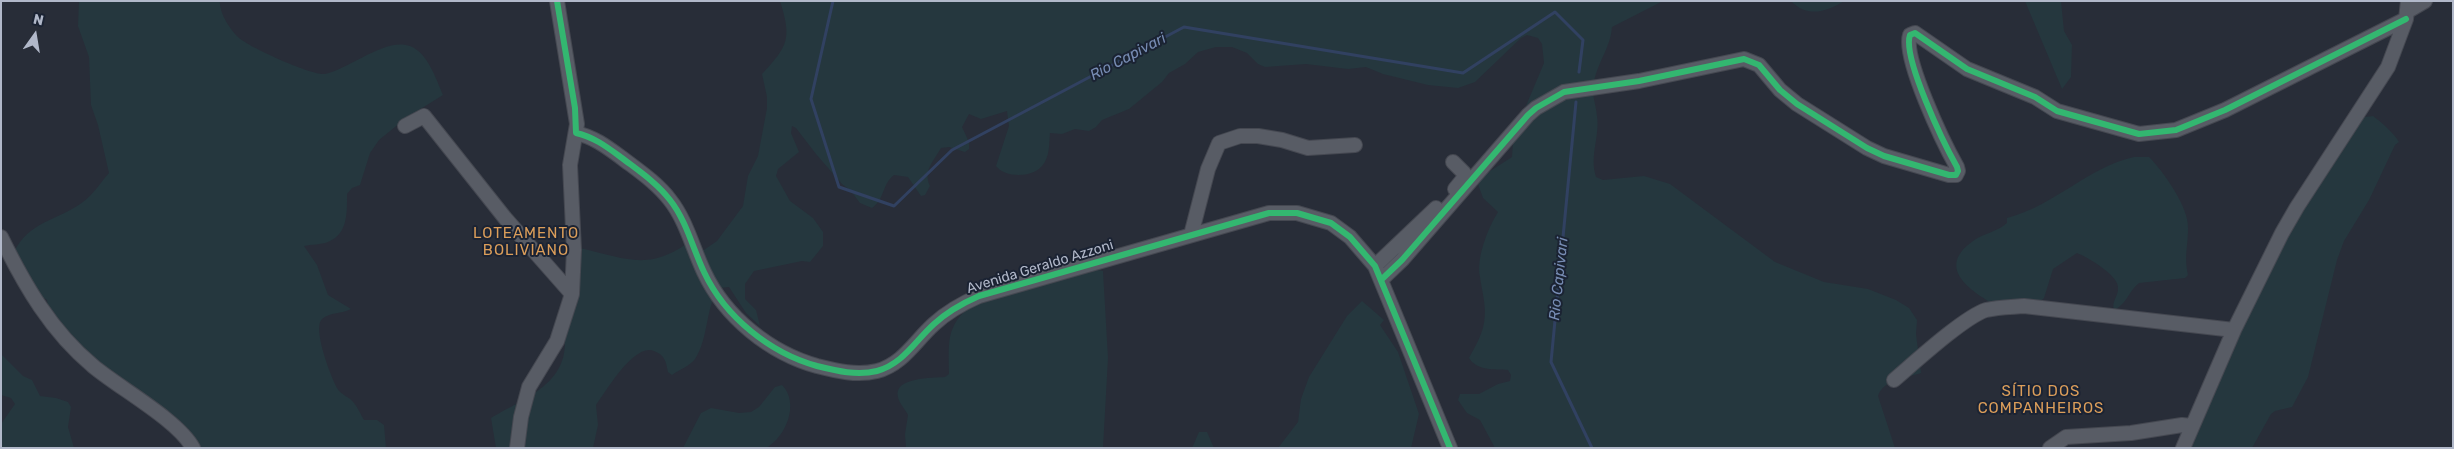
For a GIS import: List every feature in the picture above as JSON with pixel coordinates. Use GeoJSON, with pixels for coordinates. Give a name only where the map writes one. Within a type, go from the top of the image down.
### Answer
{"type":"FeatureCollection","features":[{"type":"Feature","properties":{"kind":"street"},"geometry":{"type":"LineString","coordinates":[[517,448],[521,417],[529,387],[557,341],[572,294],[574,250],[570,165],[576,133],[575,108],[557,1]]}},
{"type":"Feature","properties":{"kind":"street"},"geometry":{"type":"LineString","coordinates":[[1381,280],[1402,260],[1528,115],[1542,104],[1564,92],[1639,81],[1744,59],[1759,64],[1780,90],[1797,104],[1867,148],[1893,159],[1949,175],[1956,175],[1957,167],[1944,141],[1912,64],[1908,40],[1910,35],[1914,33],[1967,69],[2035,97],[2057,111],[2117,130],[2139,134],[2176,130],[2225,110],[2425,1]]}},
{"type":"Feature","properties":{"kind":"street"},"geometry":{"type":"LineString","coordinates":[[2183,448],[2234,330],[2297,207],[2388,67],[2407,10]]}},
{"type":"Feature","properties":{"kind":"street"},"geometry":{"type":"LineString","coordinates":[[405,126],[424,116],[504,218],[572,294]]}},
{"type":"Feature","properties":{"kind":"street","name":"Avenida Geraldo Azzoni"},"geometry":{"type":"LineString","coordinates":[[576,133],[600,142],[647,177],[671,201],[704,274],[724,302],[747,328],[776,348],[808,363],[845,373],[877,371],[896,363],[934,324],[963,304],[979,296],[1270,213],[1297,213],[1331,224],[1350,237],[1375,266],[1450,448]]}},
{"type":"Feature","properties":{"kind":"street"},"geometry":{"type":"LineString","coordinates":[[1191,235],[1208,169],[1219,143],[1240,136],[1258,136],[1282,140],[1308,148],[1355,146]]}},
{"type":"Feature","properties":{"kind":"street"},"geometry":{"type":"LineString","coordinates":[[1375,266],[1460,184],[1464,178],[1464,173],[1453,162]]}},
{"type":"Feature","properties":{"kind":"street"},"geometry":{"type":"LineString","coordinates":[[1,237],[21,277],[44,315],[70,346],[95,368],[179,431],[193,448]]}},
{"type":"Feature","properties":{"kind":"street"},"geometry":{"type":"LineString","coordinates":[[1894,380],[1968,320],[1985,311],[1996,308],[2024,306],[2234,330]]}},
{"type":"Feature","properties":{"kind":"street"},"geometry":{"type":"LineString","coordinates":[[2050,448],[2066,437],[2131,433],[2182,425],[2192,426]]}},
{"type":"Feature","properties":{"kind":"shaded area"},"geometry":{"type":"Polygon","coordinates":[[[79,1],[220,1],[221,11],[226,20],[235,34],[244,42],[281,60],[318,73],[325,74],[335,71],[379,50],[400,44],[416,49],[427,60],[443,95],[406,118],[379,140],[370,153],[360,185],[352,188],[347,194],[345,222],[339,234],[325,243],[304,246],[317,265],[328,295],[351,309],[325,317],[320,324],[321,342],[331,374],[337,388],[352,401],[364,420],[377,420],[384,425],[386,448],[197,448],[101,373],[63,348],[50,322],[47,300],[44,298],[38,302],[13,254],[27,234],[83,202],[94,192],[109,173],[98,125],[91,105],[89,57],[78,26],[79,1]]]}},
{"type":"Feature","properties":{"kind":"shaded area"},"geometry":{"type":"Polygon","coordinates":[[[780,1],[1663,1],[1612,27],[1593,86],[1598,124],[1594,154],[1596,177],[1603,180],[1644,176],[1670,184],[1775,262],[1824,282],[1868,289],[1896,300],[1909,308],[1917,320],[1916,334],[1921,373],[1890,383],[1881,390],[1878,396],[1895,448],[1495,448],[1480,420],[1467,413],[1458,400],[1460,394],[1479,394],[1498,384],[1510,381],[1511,375],[1508,370],[1481,367],[1469,358],[1480,336],[1485,317],[1479,269],[1481,252],[1490,226],[1498,212],[1483,198],[1478,184],[1484,175],[1512,157],[1513,141],[1544,63],[1542,44],[1538,38],[1527,35],[1521,38],[1475,82],[1458,88],[1428,85],[1383,74],[1366,67],[1348,69],[1306,64],[1265,67],[1258,64],[1247,53],[1232,47],[1216,47],[1198,52],[1185,64],[1169,73],[1162,82],[1129,109],[1102,120],[1089,131],[1075,129],[1062,134],[1050,133],[1049,150],[1045,162],[1038,170],[1032,173],[1019,175],[1006,173],[996,166],[1009,126],[1007,111],[981,119],[969,114],[962,127],[969,142],[969,149],[965,152],[949,147],[941,148],[928,171],[930,186],[925,195],[921,196],[908,177],[894,175],[872,208],[860,203],[816,154],[796,128],[792,126],[791,133],[799,152],[778,169],[776,176],[790,201],[813,218],[823,232],[823,246],[810,262],[802,261],[754,271],[745,284],[745,299],[756,310],[760,326],[746,313],[729,287],[719,288],[711,305],[703,342],[691,363],[672,375],[668,372],[666,362],[661,355],[654,351],[646,350],[630,361],[614,379],[596,405],[598,425],[593,448],[496,448],[491,418],[532,395],[544,386],[554,376],[561,364],[565,349],[564,332],[580,248],[627,259],[653,259],[680,248],[696,237],[697,248],[704,250],[717,241],[743,206],[748,176],[758,156],[767,108],[767,97],[762,74],[782,49],[785,41],[786,24],[780,1]]]}},
{"type":"Feature","properties":{"kind":"shaded area"},"geometry":{"type":"Polygon","coordinates":[[[1791,1],[1844,1],[1831,8],[1817,12],[1804,10],[1791,1]]]}},
{"type":"Feature","properties":{"kind":"shaded area"},"geometry":{"type":"Polygon","coordinates":[[[2025,1],[2061,1],[2064,31],[2072,45],[2071,77],[2062,89],[2025,1]]]}},
{"type":"Feature","properties":{"kind":"shaded area"},"geometry":{"type":"Polygon","coordinates":[[[2373,116],[2391,131],[2399,142],[2395,145],[2369,200],[2344,241],[2337,260],[2308,377],[2292,407],[2275,411],[2271,414],[2252,448],[2184,448],[2258,280],[2355,126],[2365,117],[2373,116]]]}},
{"type":"Feature","properties":{"kind":"shaded area"},"geometry":{"type":"Polygon","coordinates":[[[2134,157],[2149,157],[2168,180],[2180,200],[2187,219],[2188,228],[2186,256],[2188,275],[2185,278],[2139,283],[2122,305],[2114,310],[2113,307],[2118,290],[2117,282],[2108,272],[2077,253],[2053,269],[2044,298],[2039,303],[2009,313],[1986,300],[1965,283],[1958,273],[1956,263],[1961,252],[1973,241],[2003,226],[2007,223],[2007,218],[2025,212],[2057,196],[2102,169],[2134,157]]]}},
{"type":"Feature","properties":{"kind":"shaded area"},"geometry":{"type":"Polygon","coordinates":[[[1093,269],[1103,271],[1108,358],[1103,448],[906,448],[905,434],[908,415],[898,397],[898,390],[908,382],[924,378],[945,377],[949,374],[950,336],[957,320],[963,313],[972,305],[1093,269]]]}},
{"type":"Feature","properties":{"kind":"shaded area"},"geometry":{"type":"Polygon","coordinates":[[[1362,301],[1384,320],[1380,325],[1398,352],[1419,414],[1411,448],[1278,448],[1298,422],[1301,399],[1309,377],[1347,316],[1362,301]]]}},
{"type":"Feature","properties":{"kind":"shaded area"},"geometry":{"type":"Polygon","coordinates":[[[2,355],[23,376],[32,380],[40,396],[68,402],[71,407],[68,427],[74,448],[1,448],[1,424],[15,404],[11,398],[1,395],[2,355]]]}},
{"type":"Feature","properties":{"kind":"shaded area"},"geometry":{"type":"Polygon","coordinates":[[[782,385],[790,401],[788,419],[785,428],[779,436],[766,448],[683,448],[701,413],[711,408],[739,413],[751,412],[759,407],[775,387],[782,385]]]}},
{"type":"Feature","properties":{"kind":"shaded area"},"geometry":{"type":"Polygon","coordinates":[[[1199,432],[1207,432],[1214,448],[1192,448],[1199,432]]]}},
{"type":"Feature","properties":{"kind":"waterway","name":"Rio Capivari"},"geometry":{"type":"LineString","coordinates":[[833,1],[811,99],[839,187],[894,206],[952,150],[1184,27],[1463,73],[1555,12],[1583,40],[1579,72]]}},
{"type":"Feature","properties":{"kind":"waterway","name":"Rio Capivari"},"geometry":{"type":"LineString","coordinates":[[1576,102],[1551,362],[1592,448]]}},
{"type":"Feature","properties":{"kind":"cycle path"},"geometry":{"type":"LineString","coordinates":[[557,1],[575,108],[576,133],[595,140],[611,150],[648,178],[665,194],[681,216],[704,272],[724,304],[751,331],[782,352],[817,366],[840,371],[854,373],[877,371],[886,368],[901,358],[944,316],[979,296],[1269,213],[1297,213],[1331,223],[1350,237],[1375,266],[1450,448]]}},
{"type":"Feature","properties":{"kind":"cycle path"},"geometry":{"type":"LineString","coordinates":[[1381,280],[1402,260],[1528,115],[1536,108],[1564,92],[1639,81],[1744,59],[1759,65],[1780,90],[1797,104],[1867,148],[1884,156],[1949,175],[1956,175],[1957,167],[1926,101],[1912,62],[1909,46],[1910,35],[1915,33],[1967,69],[2035,97],[2057,111],[2139,134],[2176,130],[2225,110],[2406,19]]}},
{"type":"Feature","properties":{"kind":"district","name":"LOTEAMENTO BOLIVIANO"},"geometry":{"type":"Point","coordinates":[526,242]}},
{"type":"Feature","properties":{"kind":"district","name":"SÍTIO DOS COMPANHEIROS"},"geometry":{"type":"Point","coordinates":[2041,400]}}]}
